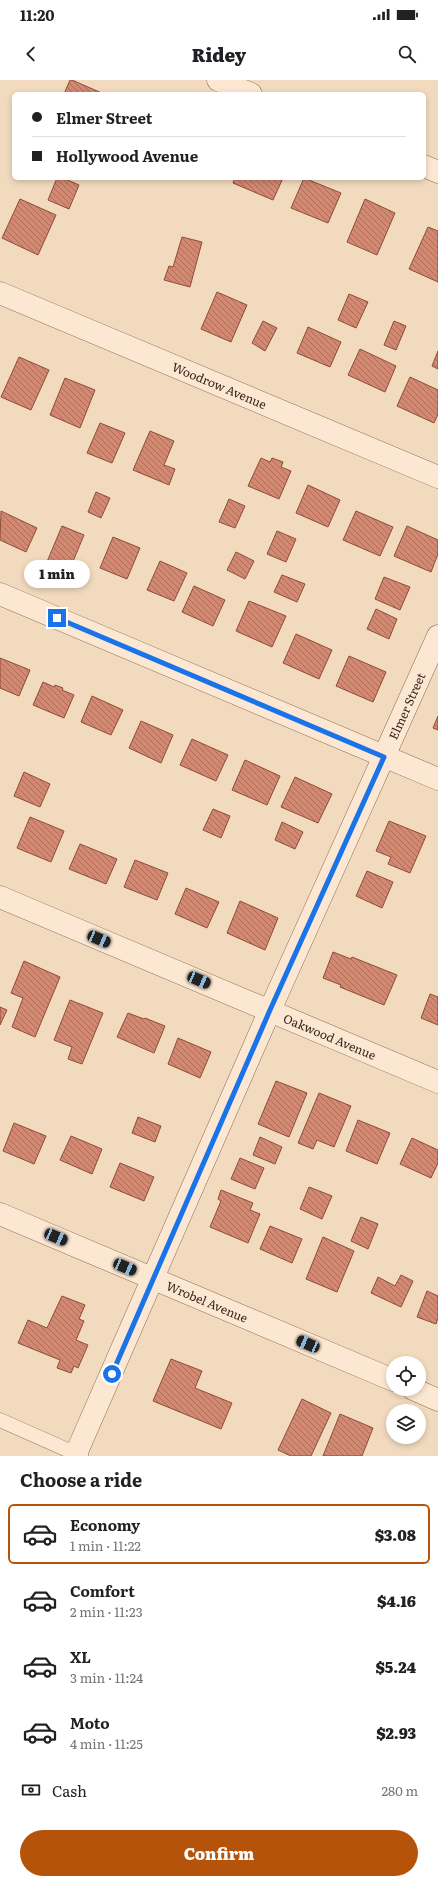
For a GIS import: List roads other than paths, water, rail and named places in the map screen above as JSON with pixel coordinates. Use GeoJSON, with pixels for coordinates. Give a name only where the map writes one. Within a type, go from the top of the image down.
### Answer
{"type":"FeatureCollection","features":[{"type":"Feature","properties":{"kind":"street"},"geometry":{"type":"LineString","coordinates":[[218,80],[246,92]]}},
{"type":"Feature","properties":{"kind":"street"},"geometry":{"type":"LineString","coordinates":[[426,167],[438,172]]}},
{"type":"Feature","properties":{"kind":"street","name":"Woodrow Avenue"},"geometry":{"type":"LineString","coordinates":[[0,294],[438,477]]}},
{"type":"Feature","properties":{"kind":"street"},"geometry":{"type":"LineString","coordinates":[[0,594],[438,780]]}},
{"type":"Feature","properties":{"kind":"street","name":"Elmer Street"},"geometry":{"type":"LineString","coordinates":[[77,1456],[270,1010],[438,636]]}},
{"type":"Feature","properties":{"kind":"street","name":"Oakwood Avenue"},"geometry":{"type":"LineString","coordinates":[[0,897],[438,1082]]}},
{"type":"Feature","properties":{"kind":"street","name":"Wrobel Avenue"},"geometry":{"type":"LineString","coordinates":[[0,1214],[386,1377]]}},
{"type":"Feature","properties":{"kind":"street"},"geometry":{"type":"LineString","coordinates":[[426,1395],[438,1400]]}},
{"type":"Feature","properties":{"kind":"lane"},"geometry":{"type":"LineString","coordinates":[[0,1420],[77,1456]]}}]}
